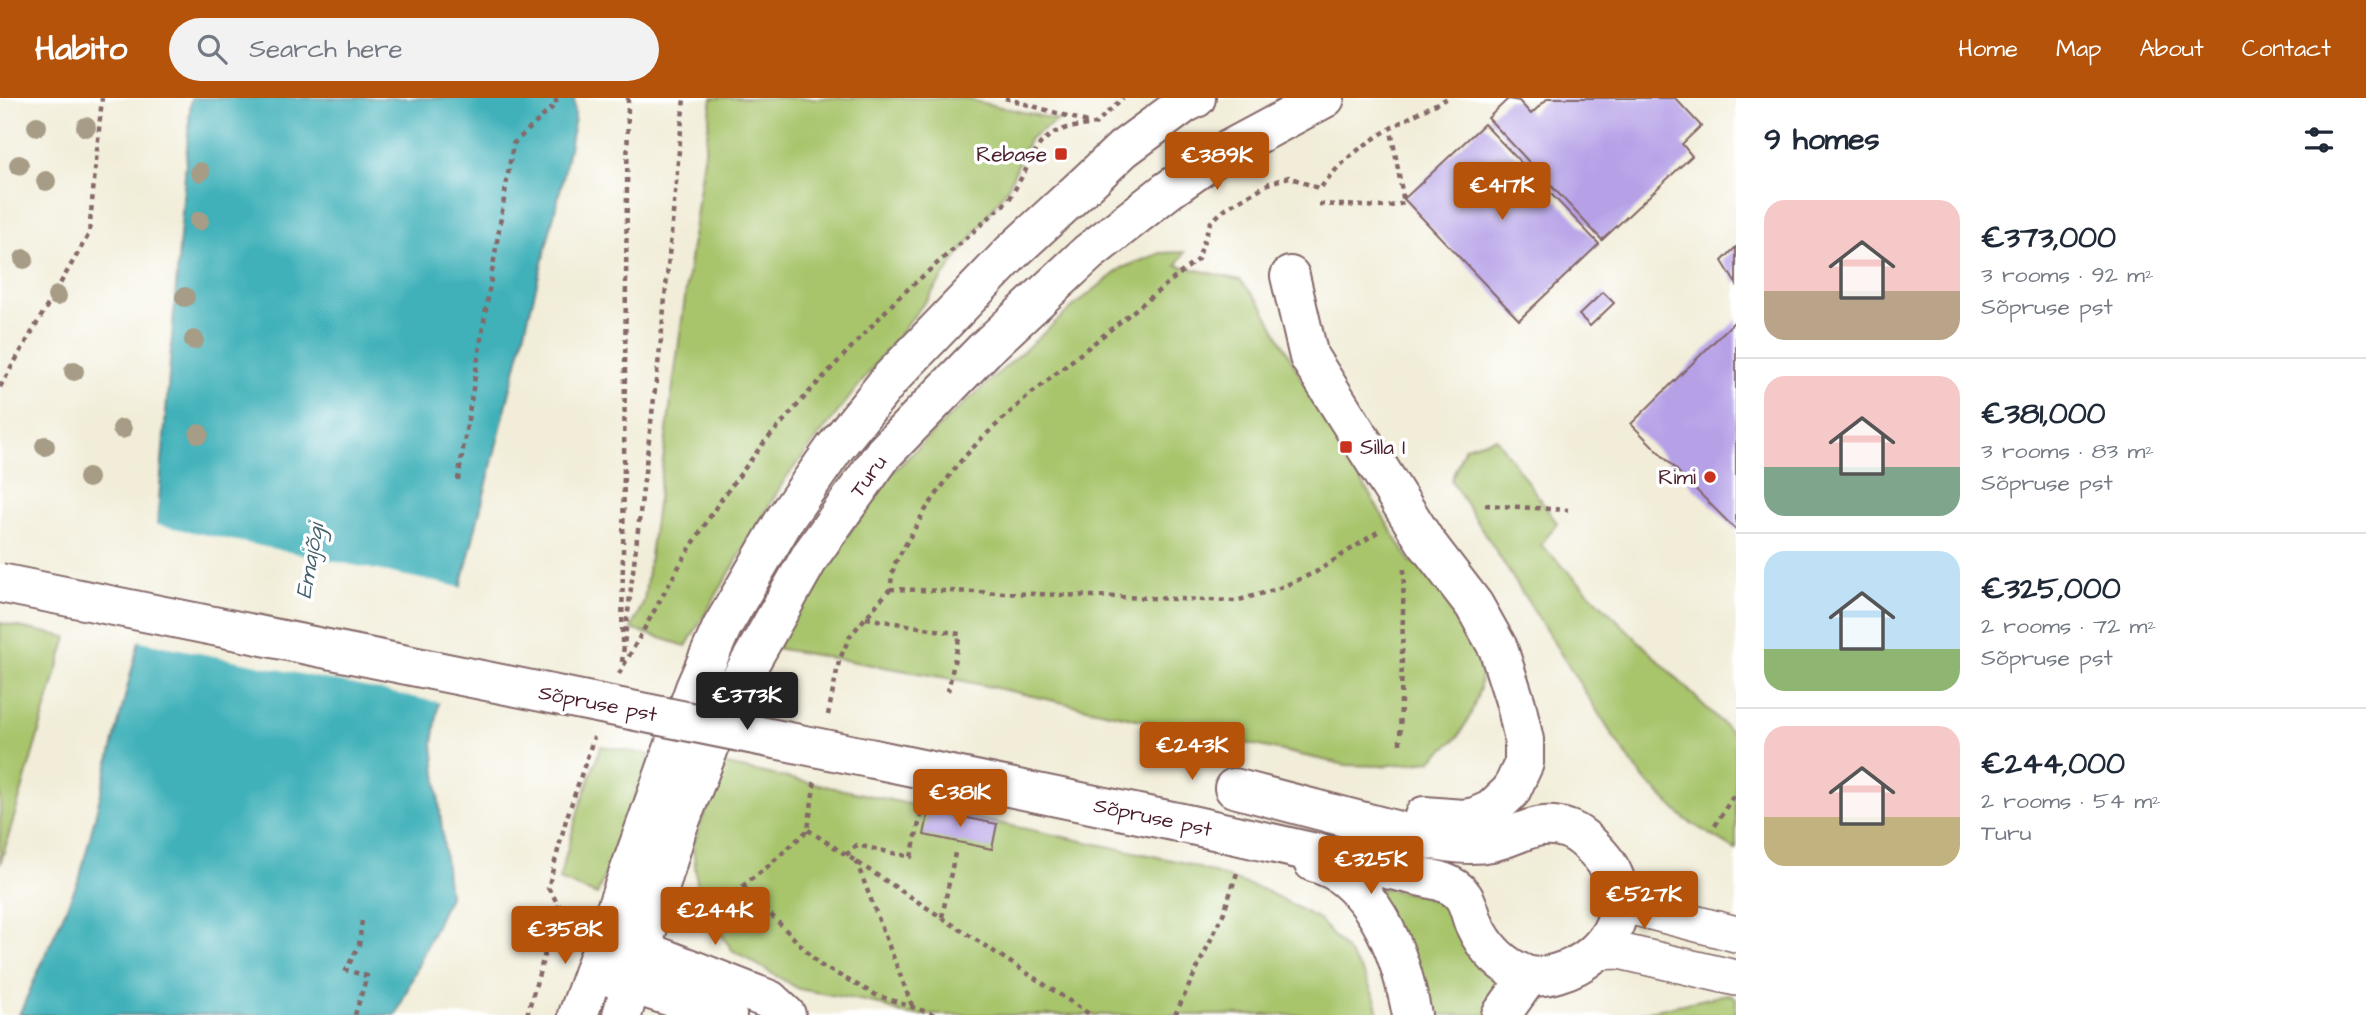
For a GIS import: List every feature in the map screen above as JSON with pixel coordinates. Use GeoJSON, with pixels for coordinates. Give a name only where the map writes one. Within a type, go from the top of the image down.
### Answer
{"type":"FeatureCollection","features":[{"type":"Feature","properties":{"kind":"main road","name":"Turu"},"geometry":{"type":"LineString","coordinates":[[578,1015],[695,688],[722,627],[785,519],[834,449],[891,377],[1012,252],[1123,149],[1196,98]]}},
{"type":"Feature","properties":{"kind":"main road","name":"Turu"},"geometry":{"type":"LineString","coordinates":[[632,983],[677,830],[726,705],[811,555],[884,453],[984,350],[1088,253],[1217,156],[1325,98]]}},
{"type":"Feature","properties":{"kind":"main road"},"geometry":{"type":"LineString","coordinates":[[1187,824],[1234,788],[1303,795],[1420,816],[1463,819],[1483,814],[1503,801],[1511,791],[1524,763],[1524,740],[1519,716],[1498,649],[1474,605],[1425,541],[1309,357],[1290,276]]}},
{"type":"Feature","properties":{"kind":"main road","name":"Sõpruse pst"},"geometry":{"type":"LineString","coordinates":[[0,583],[874,759],[1187,824],[1440,881],[1461,893],[1491,952],[1508,967],[1529,976]]}},
{"type":"Feature","properties":{"kind":"main road"},"geometry":{"type":"LineString","coordinates":[[1234,788],[1433,840],[1463,845],[1492,842],[1531,827],[1556,826],[1570,830],[1591,844],[1606,862],[1618,886],[1620,907],[1605,943],[1577,966],[1563,972],[1529,976],[1501,1015]]}},
{"type":"Feature","properties":{"kind":"main road"},"geometry":{"type":"LineString","coordinates":[[1187,824],[1310,860],[1337,872],[1375,911],[1394,948],[1407,986],[1412,1015]]}},
{"type":"Feature","properties":{"kind":"main road"},"geometry":{"type":"LineString","coordinates":[[607,936],[632,983]]}},
{"type":"Feature","properties":{"kind":"main road"},"geometry":{"type":"LineString","coordinates":[[595,972],[727,1015]]}},
{"type":"Feature","properties":{"kind":"main road"},"geometry":{"type":"LineString","coordinates":[[632,983],[770,1000],[786,1015]]}},
{"type":"Feature","properties":{"kind":"street"},"geometry":{"type":"LineString","coordinates":[[1618,886],[1629,902],[1640,909],[1736,934]]}},
{"type":"Feature","properties":{"kind":"street"},"geometry":{"type":"LineString","coordinates":[[1597,952],[1619,951],[1736,978]]}},
{"type":"Feature","properties":{"kind":"path"},"geometry":{"type":"LineString","coordinates":[[0,387],[89,234],[102,98]]}},
{"type":"Feature","properties":{"kind":"path"},"geometry":{"type":"LineString","coordinates":[[458,480],[513,144],[556,104],[556,98]]}},
{"type":"Feature","properties":{"kind":"path"},"geometry":{"type":"LineString","coordinates":[[628,98],[622,667],[661,340],[684,98]]}},
{"type":"Feature","properties":{"kind":"path"},"geometry":{"type":"LineString","coordinates":[[1005,98],[1095,124]]}},
{"type":"Feature","properties":{"kind":"path"},"geometry":{"type":"LineString","coordinates":[[826,725],[839,661],[850,636],[890,589],[894,565],[924,512],[958,464],[982,438],[1027,397],[1198,259],[1210,223],[1226,208],[1270,183],[1289,177],[1320,189],[1331,173],[1391,130],[1448,98]]}},
{"type":"Feature","properties":{"kind":"path"},"geometry":{"type":"LineString","coordinates":[[1319,204],[1386,207],[1404,203],[1391,130]]}},
{"type":"Feature","properties":{"kind":"path"},"geometry":{"type":"LineString","coordinates":[[1485,505],[1568,510]]}},
{"type":"Feature","properties":{"kind":"path"},"geometry":{"type":"LineString","coordinates":[[890,589],[1236,601],[1277,589],[1317,572],[1387,525]]}},
{"type":"Feature","properties":{"kind":"path"},"geometry":{"type":"LineString","coordinates":[[1400,744],[1404,566]]}},
{"type":"Feature","properties":{"kind":"path"},"geometry":{"type":"LineString","coordinates":[[866,618],[960,634],[948,691]]}},
{"type":"Feature","properties":{"kind":"path"},"geometry":{"type":"LineString","coordinates":[[673,927],[709,911],[766,868],[808,830],[816,776]]}},
{"type":"Feature","properties":{"kind":"path"},"geometry":{"type":"LineString","coordinates":[[1715,826],[1736,791]]}},
{"type":"Feature","properties":{"kind":"path"},"geometry":{"type":"LineString","coordinates":[[846,855],[857,845],[911,857],[925,798]]}},
{"type":"Feature","properties":{"kind":"path"},"geometry":{"type":"LineString","coordinates":[[808,830],[1091,1015]]}},
{"type":"Feature","properties":{"kind":"path"},"geometry":{"type":"LineString","coordinates":[[942,917],[955,853]]}},
{"type":"Feature","properties":{"kind":"path"},"geometry":{"type":"LineString","coordinates":[[855,860],[914,1008]]}},
{"type":"Feature","properties":{"kind":"path"},"geometry":{"type":"LineString","coordinates":[[1175,1015],[1224,912],[1238,869]]}},
{"type":"Feature","properties":{"kind":"path"},"geometry":{"type":"LineString","coordinates":[[743,886],[820,965],[876,995],[936,1015]]}},
{"type":"Feature","properties":{"kind":"path"},"geometry":{"type":"LineString","coordinates":[[355,1015],[367,976],[346,970],[359,946],[362,920]]}},
{"type":"Feature","properties":{"kind":"green space"},"geometry":{"type":"Polygon","coordinates":[[[712,98],[961,98],[1058,120],[1030,138],[1008,187],[928,298],[785,479],[686,646],[631,629],[644,601],[712,98]]]}},
{"type":"Feature","properties":{"kind":"green space"},"geometry":{"type":"Polygon","coordinates":[[[1185,252],[1177,265],[1240,280],[1262,305],[1321,414],[1411,563],[1429,548],[1482,657],[1480,688],[1471,714],[1458,737],[1430,761],[1382,766],[1346,765],[964,681],[775,648],[802,601],[889,476],[945,421],[1076,304],[1122,268],[1161,253],[1185,252]]]}},
{"type":"Feature","properties":{"kind":"green space"},"geometry":{"type":"Polygon","coordinates":[[[1496,438],[1557,523],[1541,545],[1736,737],[1736,850],[1686,820],[1644,779],[1614,738],[1451,480],[1465,447],[1496,438]]]}},
{"type":"Feature","properties":{"kind":"green space"},"geometry":{"type":"Polygon","coordinates":[[[0,623],[67,637],[0,865],[0,623]]]}},
{"type":"Feature","properties":{"kind":"green space"},"geometry":{"type":"Polygon","coordinates":[[[601,746],[651,755],[597,895],[559,880],[578,812],[601,746]]]}},
{"type":"Feature","properties":{"kind":"green space"},"geometry":{"type":"Polygon","coordinates":[[[722,764],[1181,862],[1264,890],[1317,918],[1364,975],[1376,1001],[1379,1015],[907,1015],[875,1003],[799,989],[732,950],[699,902],[693,846],[722,764]]]}},
{"type":"Feature","properties":{"kind":"green space"},"geometry":{"type":"Polygon","coordinates":[[[1369,886],[1419,895],[1460,911],[1515,982],[1491,1015],[1423,1015],[1369,886]]]}},
{"type":"Feature","properties":{"kind":"green space"},"geometry":{"type":"Polygon","coordinates":[[[1727,994],[1736,998],[1736,1015],[1633,1015],[1727,994]]]}},
{"type":"Feature","properties":{"kind":"water","name":"Emajõgi"},"geometry":{"type":"Polygon","coordinates":[[[191,98],[574,98],[575,118],[562,183],[447,643],[433,744],[449,896],[396,1015],[19,1015],[80,877],[152,589],[191,98]]]}},
{"type":"Feature","properties":{"kind":"pier"},"geometry":{"type":"Polygon","coordinates":[[[154,524],[464,588],[450,643],[442,703],[136,640],[149,588],[154,524]]]}},
{"type":"Feature","properties":{"kind":"building"},"geometry":{"type":"Polygon","coordinates":[[[1548,98],[1675,98],[1701,126],[1682,144],[1692,156],[1602,240],[1488,118],[1508,99],[1519,101],[1531,114],[1548,98]]]}},
{"type":"Feature","properties":{"kind":"building"},"geometry":{"type":"Polygon","coordinates":[[[1484,124],[1599,244],[1519,320],[1404,199],[1484,124]]]}},
{"type":"Feature","properties":{"kind":"building"},"geometry":{"type":"Polygon","coordinates":[[[1736,247],[1736,284],[1722,261],[1736,247]]]}},
{"type":"Feature","properties":{"kind":"building"},"geometry":{"type":"Polygon","coordinates":[[[1603,292],[1614,303],[1590,326],[1579,315],[1603,292]]]}},
{"type":"Feature","properties":{"kind":"building","name":"Rimi"},"geometry":{"type":"Polygon","coordinates":[[[1736,320],[1736,530],[1631,424],[1736,320]]]}},
{"type":"Feature","properties":{"kind":"building"},"geometry":{"type":"Polygon","coordinates":[[[929,810],[997,824],[992,849],[924,835],[929,810]]]}},
{"type":"Feature","properties":{"kind":"place","name":"Rebase"},"geometry":{"type":"Point","coordinates":[1061,154]}},
{"type":"Feature","properties":{"kind":"place","name":"Silla I"},"geometry":{"type":"Point","coordinates":[1346,447]}},
{"type":"Feature","properties":{"kind":"place","name":"Rimi"},"geometry":{"type":"Point","coordinates":[1710,477]}}]}
